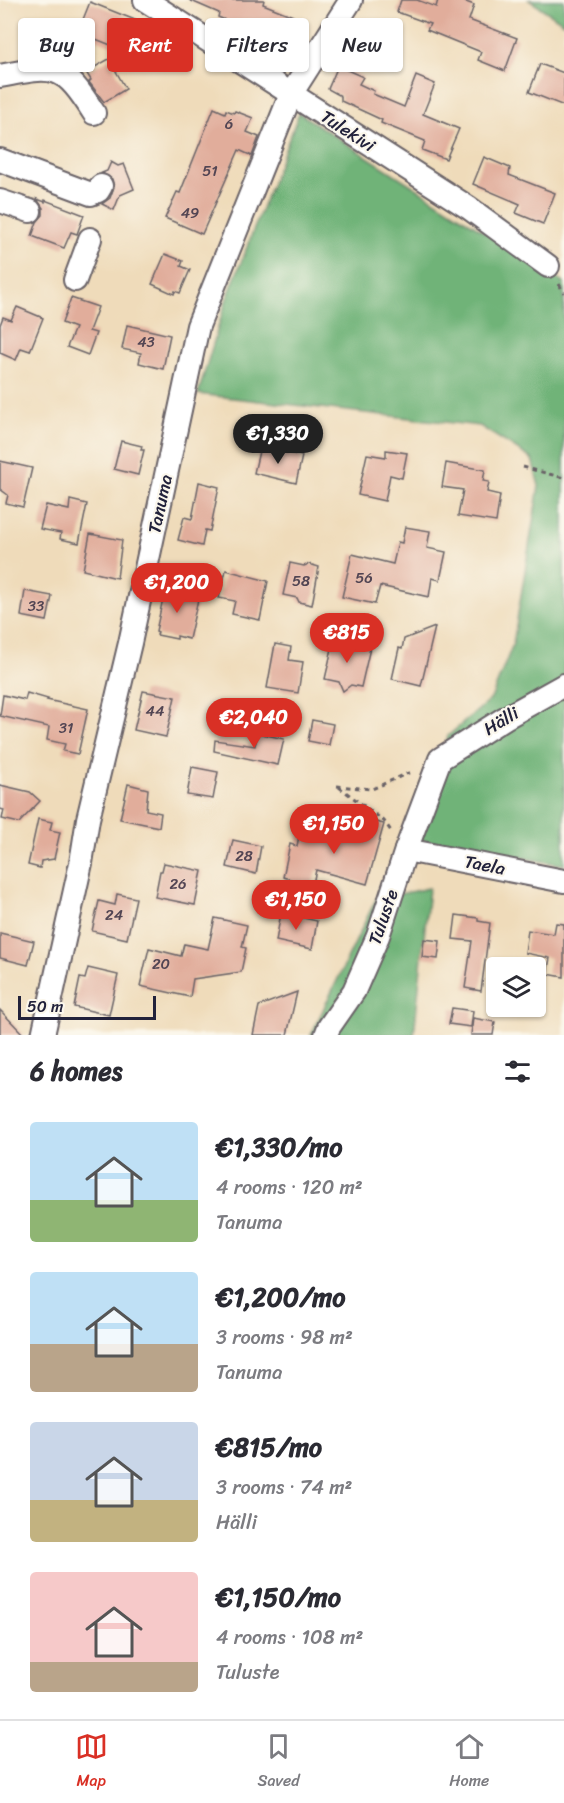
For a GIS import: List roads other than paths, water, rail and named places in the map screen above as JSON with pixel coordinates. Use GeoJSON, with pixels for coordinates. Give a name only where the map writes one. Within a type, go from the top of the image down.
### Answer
{"type":"FeatureCollection","features":[{"type":"Feature","properties":{"kind":"street","name":"Tulekivi"},"geometry":{"type":"LineString","coordinates":[[145,0],[468,208],[548,266]]}},
{"type":"Feature","properties":{"kind":"street","name":"Tanuma"},"geometry":{"type":"LineString","coordinates":[[43,1035],[81,863],[88,819],[130,644],[198,326],[291,94],[351,0]]}},
{"type":"Feature","properties":{"kind":"street"},"geometry":{"type":"LineString","coordinates":[[0,76],[48,69],[60,72],[72,81],[94,113]]}},
{"type":"Feature","properties":{"kind":"street"},"geometry":{"type":"LineString","coordinates":[[0,160],[91,194],[95,194],[101,186]]}},
{"type":"Feature","properties":{"kind":"street"},"geometry":{"type":"LineString","coordinates":[[0,201],[30,212]]}},
{"type":"Feature","properties":{"kind":"street"},"geometry":{"type":"LineString","coordinates":[[75,280],[90,238]]}},
{"type":"Feature","properties":{"kind":"street","name":"Hälli"},"geometry":{"type":"LineString","coordinates":[[440,759],[505,718],[564,685]]}},
{"type":"Feature","properties":{"kind":"street","name":"Tuluste"},"geometry":{"type":"LineString","coordinates":[[326,1035],[329,1027],[354,992],[378,936],[406,850],[440,759]]}},
{"type":"Feature","properties":{"kind":"street","name":"Taela"},"geometry":{"type":"LineString","coordinates":[[406,850],[564,881]]}}]}
